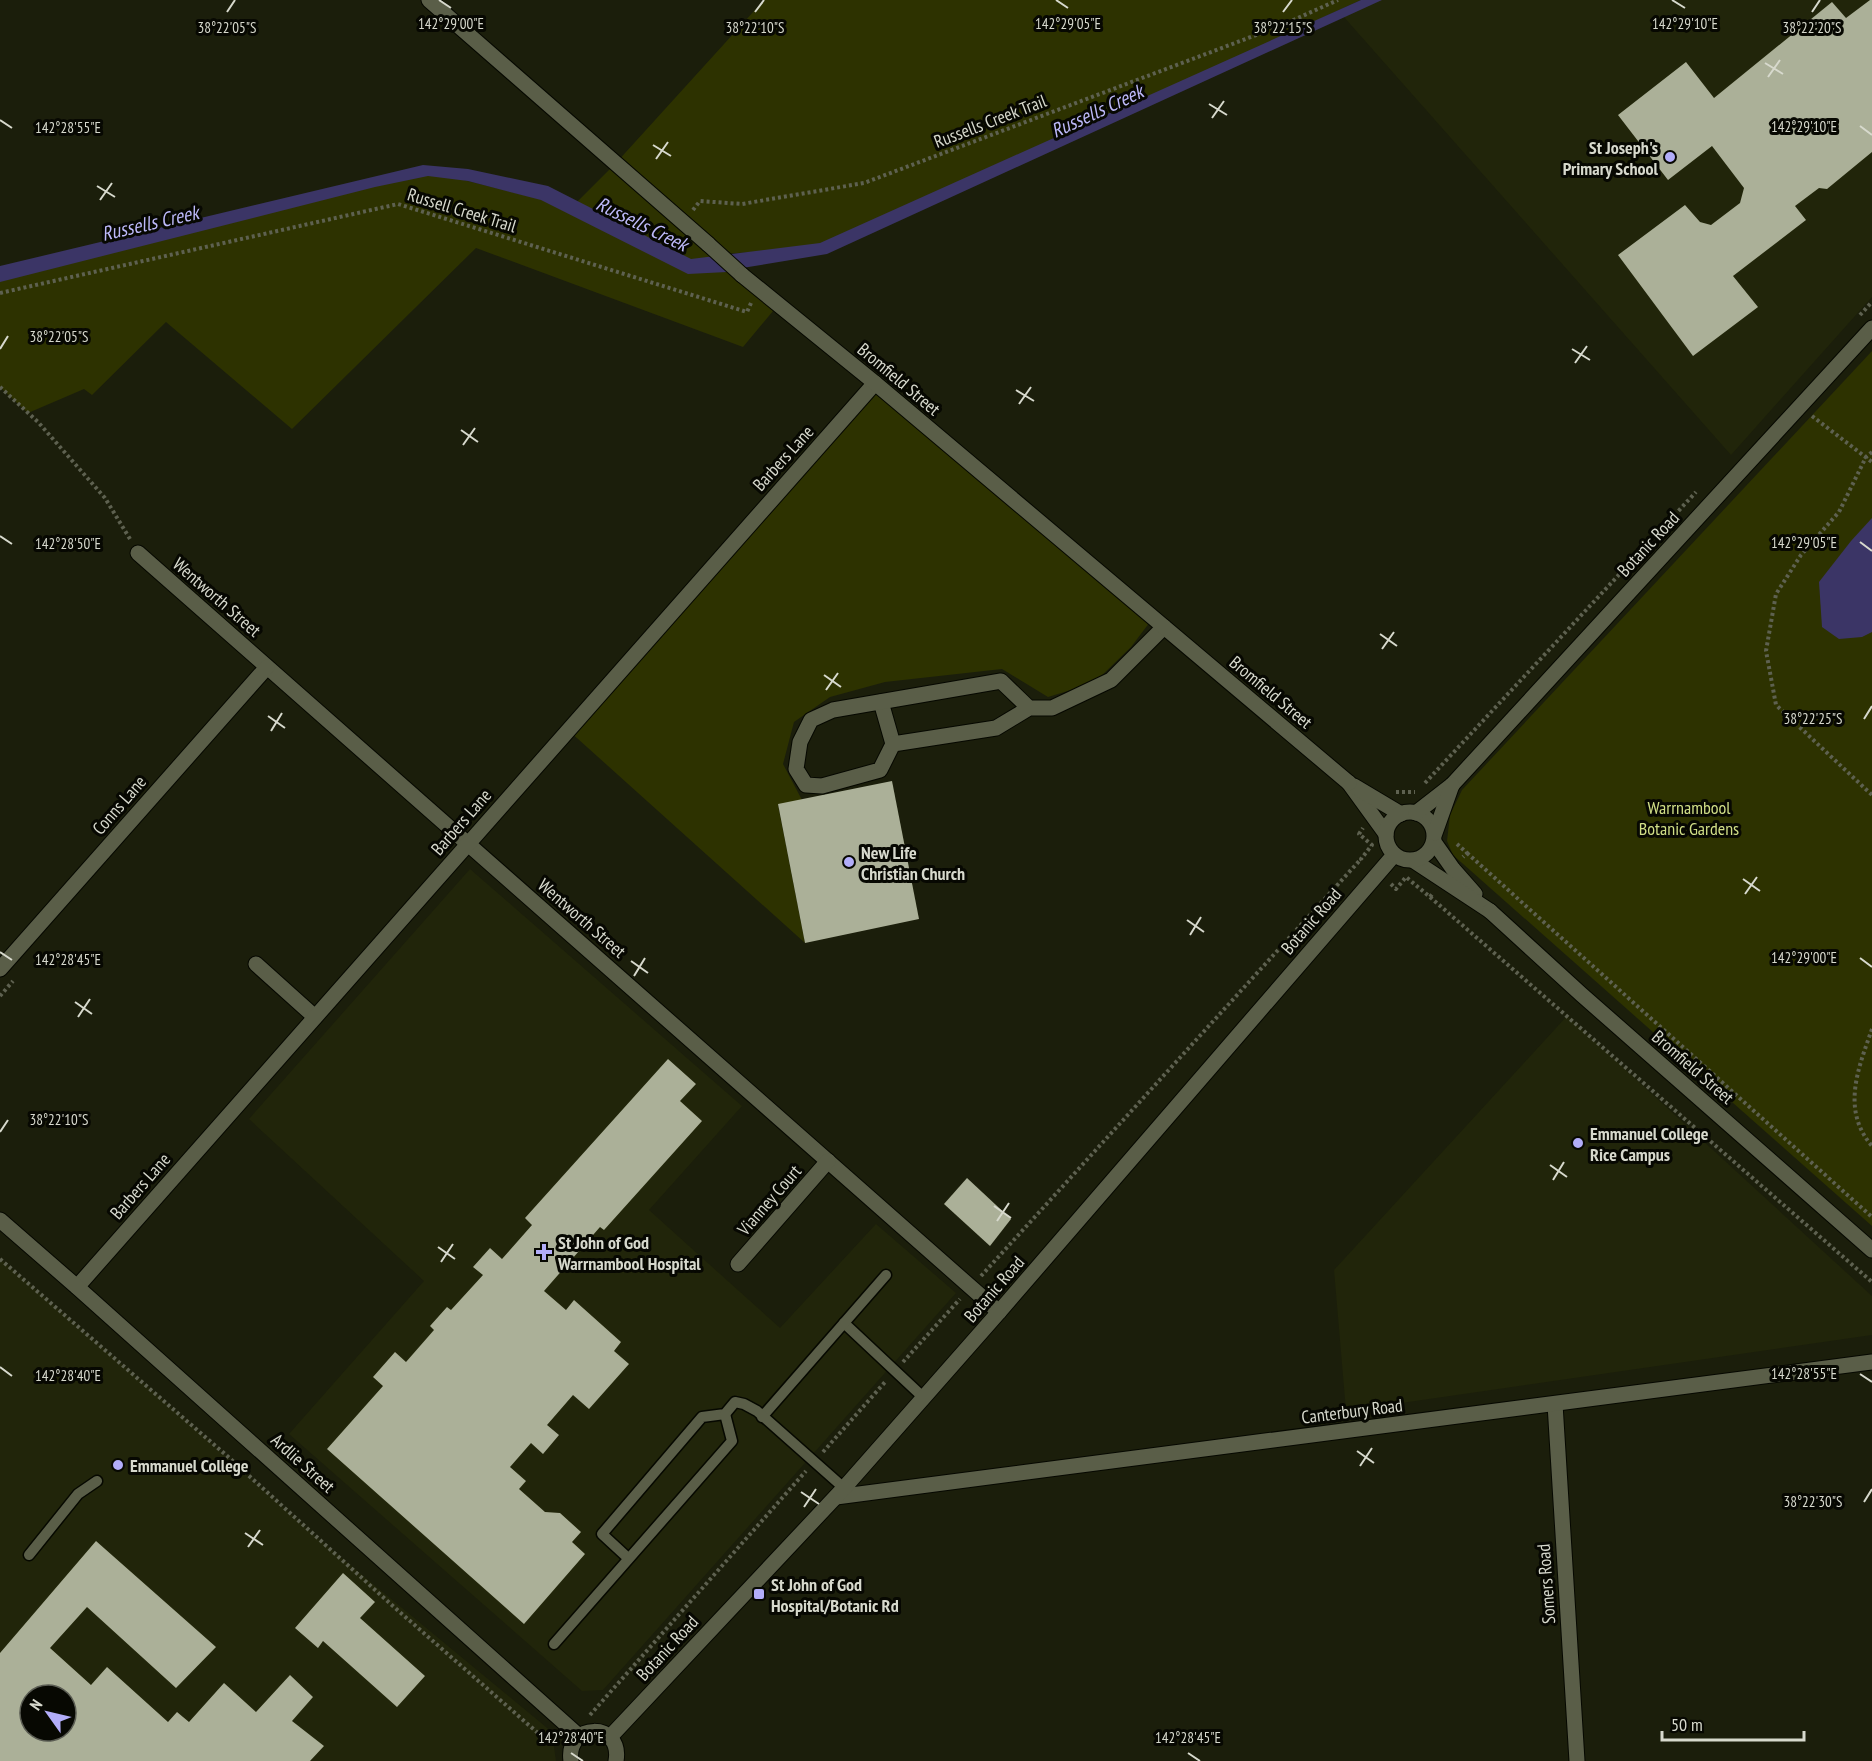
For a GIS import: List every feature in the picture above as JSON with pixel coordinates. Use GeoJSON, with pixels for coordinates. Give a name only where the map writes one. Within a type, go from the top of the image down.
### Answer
{"type":"FeatureCollection","features":[{"type":"Feature","properties":{"kind":"street","name":"Bromfield Street"},"geometry":{"type":"LineString","coordinates":[[429,0],[742,275],[875,383],[1349,783],[1408,813]]}},
{"type":"Feature","properties":{"kind":"street","name":"Botanic Road"},"geometry":{"type":"LineString","coordinates":[[1408,813],[1452,785],[1872,328]]}},
{"type":"Feature","properties":{"kind":"street","name":"Barbers Lane"},"geometry":{"type":"LineString","coordinates":[[77,1287],[875,383]]}},
{"type":"Feature","properties":{"kind":"street","name":"Wentworth Street"},"geometry":{"type":"LineString","coordinates":[[138,553],[999,1312]]}},
{"type":"Feature","properties":{"kind":"street"},"geometry":{"type":"LineString","coordinates":[[893,744],[996,728],[1029,708],[1052,708],[1110,680],[1164,627]]}},
{"type":"Feature","properties":{"kind":"street","name":"Conns Lane"},"geometry":{"type":"LineString","coordinates":[[0,969],[267,667]]}},
{"type":"Feature","properties":{"kind":"street"},"geometry":{"type":"LineString","coordinates":[[881,702],[893,744],[880,770],[822,786],[806,785],[796,770],[800,742],[811,720],[833,710],[1001,681],[1029,708]]}},
{"type":"Feature","properties":{"kind":"street","name":"Bromfield Street"},"geometry":{"type":"LineString","coordinates":[[1349,783],[1386,834]]}},
{"type":"Feature","properties":{"kind":"street","name":"Botanic Road"},"geometry":{"type":"LineString","coordinates":[[1434,838],[1452,785]]}},
{"type":"Feature","properties":{"kind":"street"},"geometry":{"type":"LineString","coordinates":[[1408,813],[1429,820],[1434,838],[1427,854],[1414,861],[1407,861],[1394,855],[1386,841],[1389,825],[1394,819],[1408,813]]}},
{"type":"Feature","properties":{"kind":"street","name":"Bromfield Street"},"geometry":{"type":"LineString","coordinates":[[1434,838],[1448,874]]}},
{"type":"Feature","properties":{"kind":"street","name":"Botanic Road"},"geometry":{"type":"LineString","coordinates":[[610,1737],[840,1493],[1394,855]]}},
{"type":"Feature","properties":{"kind":"street","name":"Bromfield Street"},"geometry":{"type":"LineString","coordinates":[[1414,861],[1448,874],[1872,1251]]}},
{"type":"Feature","properties":{"kind":"street"},"geometry":{"type":"LineString","coordinates":[[256,964],[315,1017]]}},
{"type":"Feature","properties":{"kind":"street","name":"Vianney Court"},"geometry":{"type":"LineString","coordinates":[[738,1264],[828,1161]]}},
{"type":"Feature","properties":{"kind":"street","name":"Ardlie Street"},"geometry":{"type":"LineString","coordinates":[[0,1220],[572,1730]]}},
{"type":"Feature","properties":{"kind":"street","name":"Canterbury Road"},"geometry":{"type":"LineString","coordinates":[[840,1493],[1872,1362]]}},
{"type":"Feature","properties":{"kind":"street","name":"Somers Road"},"geometry":{"type":"LineString","coordinates":[[1555,1404],[1577,1761]]}},
{"type":"Feature","properties":{"kind":"street"},"geometry":{"type":"LineString","coordinates":[[571,1761],[571,1748],[574,1741],[572,1730],[598,1731],[610,1737],[617,1752],[616,1761]]}},
{"type":"Feature","properties":{"kind":"lane"},"geometry":{"type":"LineString","coordinates":[[762,1417],[886,1275]]}},
{"type":"Feature","properties":{"kind":"lane"},"geometry":{"type":"LineString","coordinates":[[844,1323],[924,1398]]}},
{"type":"Feature","properties":{"kind":"lane"},"geometry":{"type":"LineString","coordinates":[[628,1558],[602,1534],[702,1417],[725,1414],[735,1402],[757,1411],[814,1462],[840,1493]]}},
{"type":"Feature","properties":{"kind":"lane"},"geometry":{"type":"LineString","coordinates":[[554,1644],[732,1441],[725,1414]]}},
{"type":"Feature","properties":{"kind":"lane"},"geometry":{"type":"LineString","coordinates":[[29,1555],[78,1494],[97,1481]]}},
{"type":"Feature","properties":{"kind":"path","name":"Russells Creek Trail"},"geometry":{"type":"LineString","coordinates":[[684,223],[700,201],[742,204],[864,183],[1280,26],[1338,0]]}},
{"type":"Feature","properties":{"kind":"path","name":"Russell Creek Trail"},"geometry":{"type":"LineString","coordinates":[[0,293],[398,204],[747,312],[754,297]]}},
{"type":"Feature","properties":{"kind":"path"},"geometry":{"type":"LineString","coordinates":[[1856,319],[1872,302]]}},
{"type":"Feature","properties":{"kind":"path"},"geometry":{"type":"LineString","coordinates":[[0,387],[38,423],[105,498],[138,553]]}},
{"type":"Feature","properties":{"kind":"path"},"geometry":{"type":"LineString","coordinates":[[1812,416],[1872,462]]}},
{"type":"Feature","properties":{"kind":"path"},"geometry":{"type":"LineString","coordinates":[[1872,452],[1866,458],[1839,512],[1801,555],[1776,594],[1766,651],[1776,705],[1872,795]]}},
{"type":"Feature","properties":{"kind":"path"},"geometry":{"type":"LineString","coordinates":[[1384,802],[1394,792],[1416,792],[1699,489]]}},
{"type":"Feature","properties":{"kind":"path"},"geometry":{"type":"LineString","coordinates":[[1426,781],[1439,794]]}},
{"type":"Feature","properties":{"kind":"path"},"geometry":{"type":"LineString","coordinates":[[0,1259],[547,1741],[572,1730],[1361,859],[1372,845],[1359,834],[1374,816]]}},
{"type":"Feature","properties":{"kind":"path"},"geometry":{"type":"LineString","coordinates":[[1455,842],[1872,1217]]}},
{"type":"Feature","properties":{"kind":"path"},"geometry":{"type":"LineString","coordinates":[[1430,897],[1467,853]]}},
{"type":"Feature","properties":{"kind":"path"},"geometry":{"type":"LineString","coordinates":[[1361,859],[1396,889],[1406,877],[1872,1282]]}},
{"type":"Feature","properties":{"kind":"path"},"geometry":{"type":"LineString","coordinates":[[1872,1029],[1858,1068],[1854,1108],[1862,1134],[1872,1146]]}},
{"type":"Feature","properties":{"kind":"shaded area"},"geometry":{"type":"Polygon","coordinates":[[[1361,0],[1382,0],[827,254],[727,272],[688,274],[541,200],[468,181],[428,176],[375,187],[0,282],[0,266],[423,165],[468,169],[548,186],[691,259],[820,243],[1361,0]]]}},
{"type":"Feature","properties":{"kind":"shaded area","name":"St Joseph's Primary School"},"geometry":{"type":"Polygon","coordinates":[[[1378,0],[1872,0],[1872,297],[1731,455],[1343,16],[1378,0]]]}},
{"type":"Feature","properties":{"kind":"shaded area"},"geometry":{"type":"Polygon","coordinates":[[[1872,518],[1872,632],[1862,637],[1839,639],[1822,627],[1819,582],[1872,518]]]}},
{"type":"Feature","properties":{"kind":"shaded area","name":"St John of God Warrnambool Hospital"},"geometry":{"type":"Polygon","coordinates":[[[470,869],[742,1106],[649,1210],[780,1328],[876,1224],[956,1293],[603,1690],[582,1691],[289,1434],[424,1281],[249,1119],[470,869]]]}},
{"type":"Feature","properties":{"kind":"shaded area","name":"Emmanuel College Rice Campus"},"geometry":{"type":"Polygon","coordinates":[[[1567,1016],[1872,1296],[1872,1335],[1346,1411],[1334,1270],[1567,1016]]]}},
{"type":"Feature","properties":{"kind":"shaded area","name":"Emmanuel College"},"geometry":{"type":"Polygon","coordinates":[[[0,1259],[315,1536],[552,1732],[556,1761],[0,1761],[0,1259]]]}},
{"type":"Feature","properties":{"kind":"green space"},"geometry":{"type":"Polygon","coordinates":[[[764,0],[1361,0],[821,248],[720,254],[778,305],[743,347],[476,248],[292,429],[166,322],[92,395],[84,389],[28,413],[0,387],[0,272],[423,170],[572,207],[616,163],[764,0]]]}},
{"type":"Feature","properties":{"kind":"green space","name":"Warrnambool Botanic Gardens"},"geometry":{"type":"Polygon","coordinates":[[[1872,351],[1872,1226],[1453,855],[1447,841],[1450,815],[1462,790],[1872,351]]]}},
{"type":"Feature","properties":{"kind":"green space"},"geometry":{"type":"Polygon","coordinates":[[[875,383],[1153,618],[1131,647],[1094,683],[1048,697],[1002,669],[885,682],[830,697],[794,722],[783,764],[802,800],[778,805],[805,943],[568,730],[875,383]]]}},
{"type":"Feature","properties":{"kind":"building","name":"St Joseph's Primary School"},"geometry":{"type":"Polygon","coordinates":[[[1872,0],[1872,152],[1827,189],[1819,188],[1795,206],[1806,220],[1733,276],[1758,307],[1693,356],[1618,255],[1685,205],[1700,222],[1711,225],[1740,203],[1744,188],[1712,146],[1668,180],[1618,115],[1686,62],[1714,98],[1832,2],[1846,18],[1872,0]]]}},
{"type":"Feature","properties":{"kind":"building","name":"New Life Christian Church"},"geometry":{"type":"Polygon","coordinates":[[[892,781],[919,919],[805,943],[778,804],[892,781]]]}},
{"type":"Feature","properties":{"kind":"building"},"geometry":{"type":"Polygon","coordinates":[[[668,1059],[696,1084],[680,1101],[702,1121],[604,1230],[600,1227],[544,1291],[566,1310],[574,1300],[621,1342],[614,1351],[629,1364],[589,1409],[573,1395],[547,1425],[559,1435],[543,1454],[531,1443],[510,1467],[526,1481],[519,1489],[545,1512],[560,1513],[581,1532],[572,1542],[585,1554],[524,1624],[327,1449],[383,1386],[373,1377],[395,1352],[406,1362],[434,1330],[430,1326],[447,1307],[451,1310],[483,1275],[473,1267],[490,1248],[502,1259],[532,1225],[525,1218],[668,1059]]]}},
{"type":"Feature","properties":{"kind":"building"},"geometry":{"type":"Polygon","coordinates":[[[967,1178],[1011,1219],[990,1246],[944,1204],[967,1178]]]}},
{"type":"Feature","properties":{"kind":"building"},"geometry":{"type":"Polygon","coordinates":[[[96,1541],[216,1647],[176,1688],[87,1607],[50,1648],[91,1685],[107,1667],[168,1722],[177,1712],[189,1722],[224,1683],[256,1712],[290,1675],[313,1697],[292,1721],[324,1746],[310,1761],[0,1761],[0,1653],[96,1541]]]}},
{"type":"Feature","properties":{"kind":"building"},"geometry":{"type":"Polygon","coordinates":[[[343,1573],[375,1602],[360,1618],[425,1676],[397,1707],[323,1641],[318,1648],[295,1628],[343,1573]]]}},
{"type":"Feature","properties":{"kind":"place","name":"St Joseph's Primary School"},"geometry":{"type":"Point","coordinates":[1670,157]}},
{"type":"Feature","properties":{"kind":"place","name":"New Life Christian Church"},"geometry":{"type":"Point","coordinates":[849,862]}},
{"type":"Feature","properties":{"kind":"place","name":"Emmanuel College Rice Campus"},"geometry":{"type":"Point","coordinates":[1578,1143]}},
{"type":"Feature","properties":{"kind":"place","name":"St John of God Warrnambool Hospital"},"geometry":{"type":"Point","coordinates":[544,1252]}},
{"type":"Feature","properties":{"kind":"place","name":"Emmanuel College"},"geometry":{"type":"Point","coordinates":[118,1465]}},
{"type":"Feature","properties":{"kind":"place","name":"St John of God Hospital/Botanic Rd"},"geometry":{"type":"Point","coordinates":[759,1594]}},
{"type":"Feature","properties":{"kind":"water label","name":"Russells Creek"},"geometry":{"type":"Point","coordinates":[1097,111]}},
{"type":"Feature","properties":{"kind":"water label","name":"Russells Creek"},"geometry":{"type":"Point","coordinates":[150,223]}},
{"type":"Feature","properties":{"kind":"water label","name":"Russells Creek"},"geometry":{"type":"Point","coordinates":[642,224]}}]}
